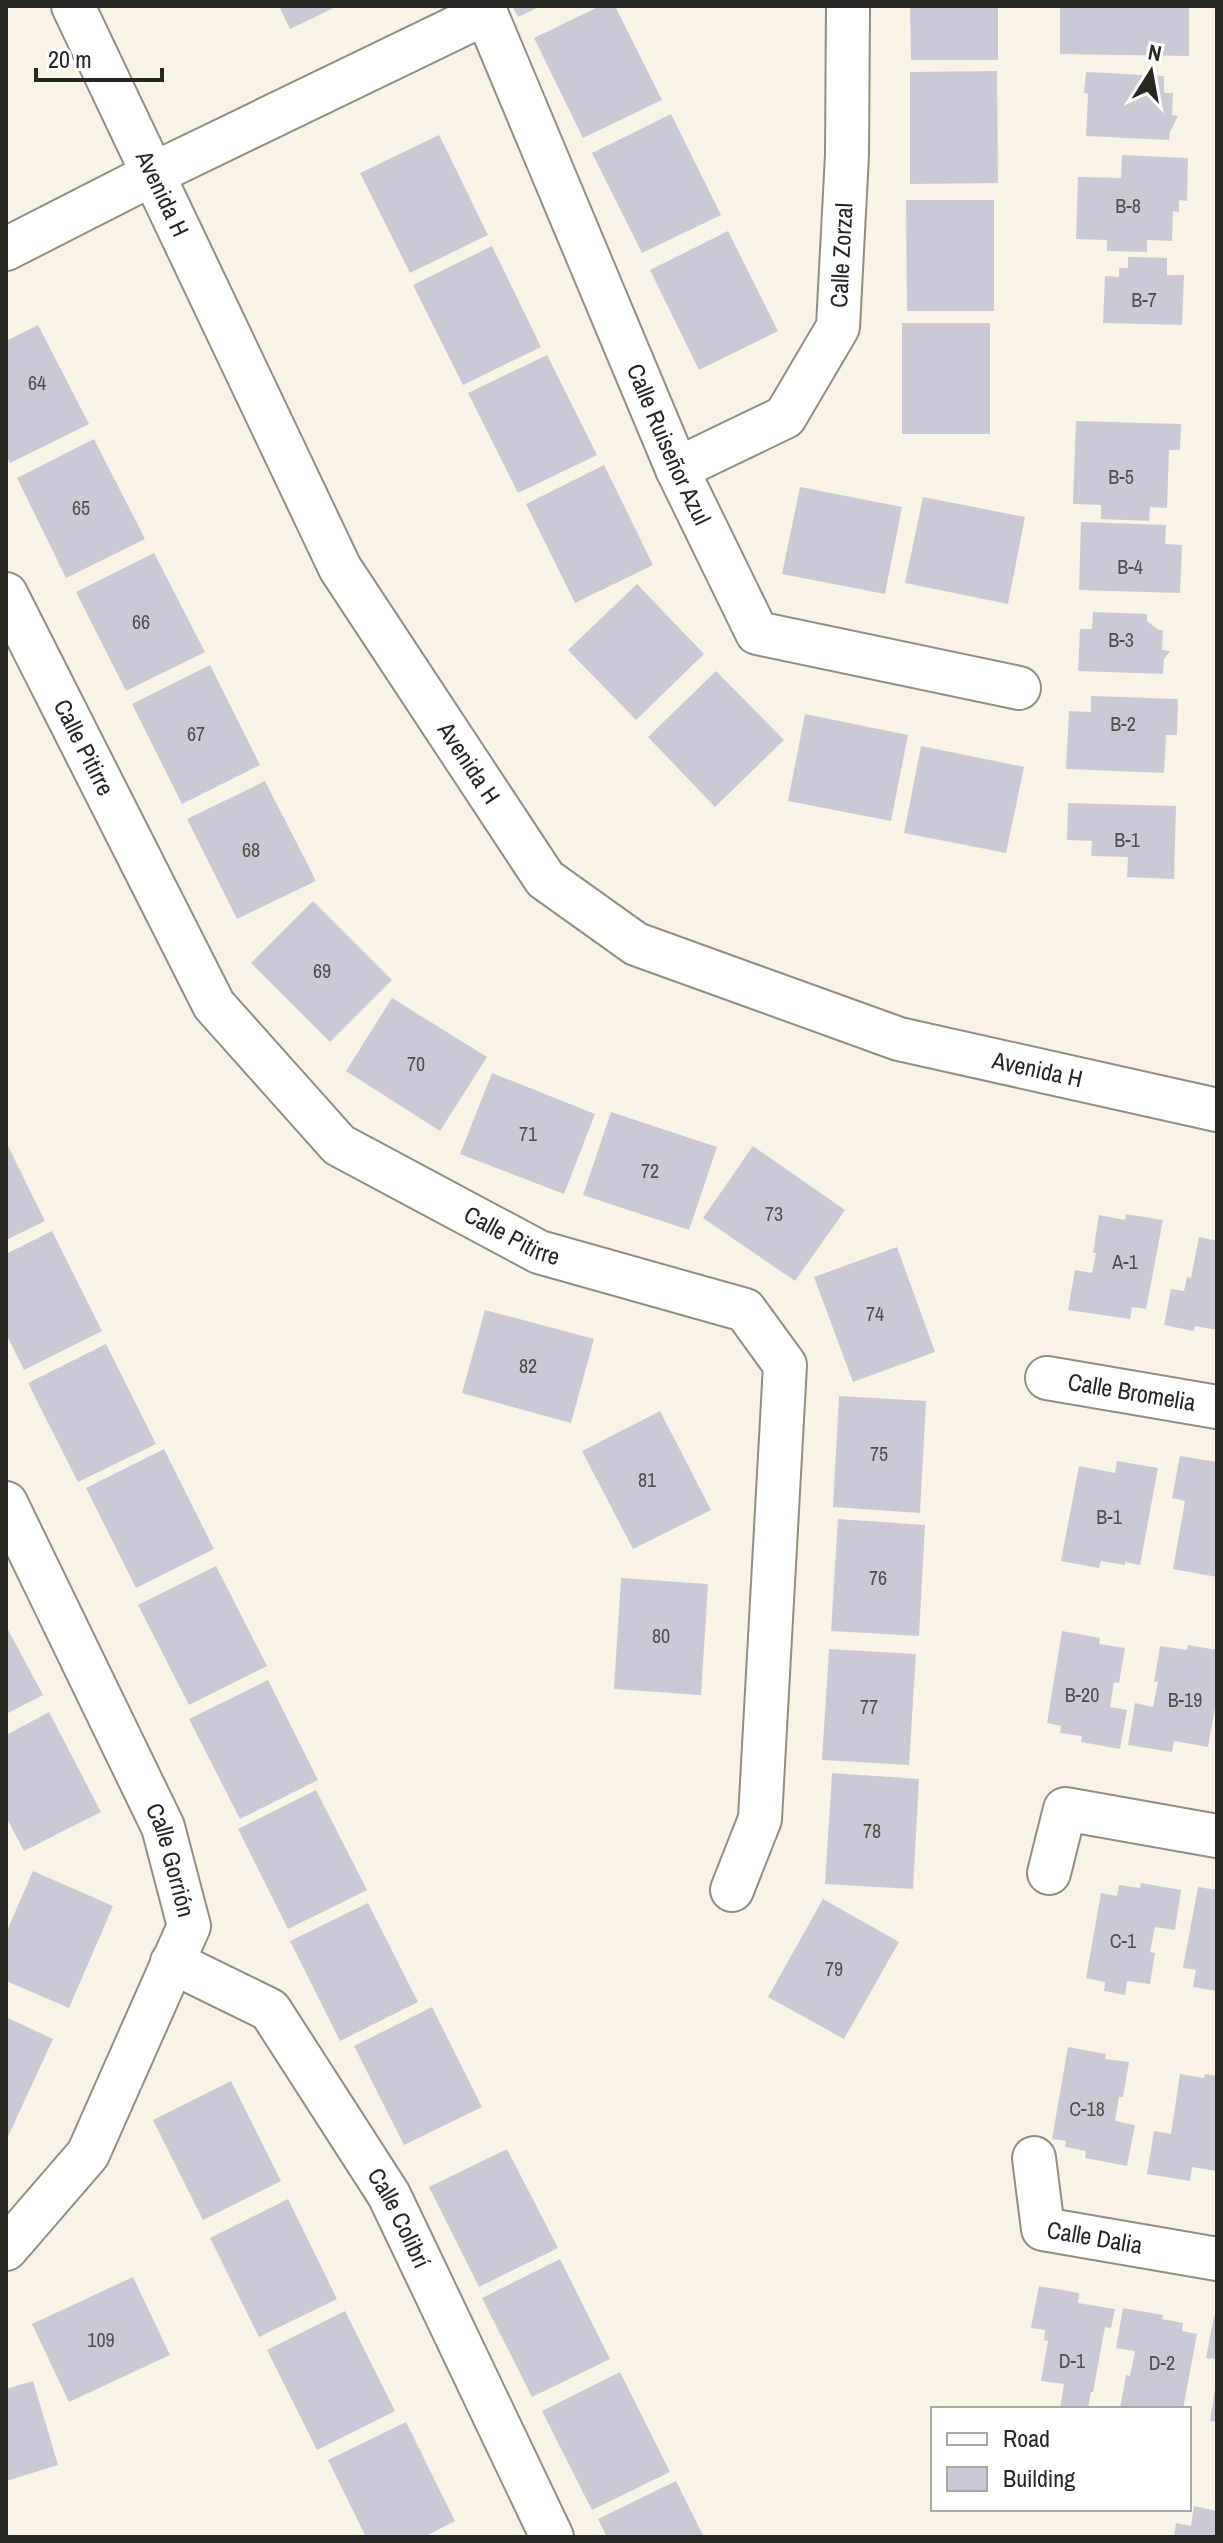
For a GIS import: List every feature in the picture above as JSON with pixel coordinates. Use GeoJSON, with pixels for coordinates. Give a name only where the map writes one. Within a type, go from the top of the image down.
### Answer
{"type":"FeatureCollection","features":[{"type":"Feature","properties":{"kind":"street","name":"Avenida H"},"geometry":{"type":"LineString","coordinates":[[73,6],[340,568],[545,879],[636,944],[899,1039],[1217,1110]]}},
{"type":"Feature","properties":{"kind":"street","name":"Calle Zorzal"},"geometry":{"type":"LineString","coordinates":[[677,469],[785,417],[838,327],[847,155],[848,6]]}},
{"type":"Feature","properties":{"kind":"street"},"geometry":{"type":"LineString","coordinates":[[6,249],[485,9]]}},
{"type":"Feature","properties":{"kind":"street","name":"Calle Ruiseñor Azul"},"geometry":{"type":"LineString","coordinates":[[485,9],[677,469],[757,633],[1019,688]]}},
{"type":"Feature","properties":{"kind":"street","name":"Calle Pitirre"},"geometry":{"type":"LineString","coordinates":[[6,594],[214,1005],[339,1145],[539,1252],[745,1310],[785,1365],[760,1819],[732,1890]]}},
{"type":"Feature","properties":{"kind":"street","name":"Calle Bromelia"},"geometry":{"type":"LineString","coordinates":[[1047,1378],[1217,1407]]}},
{"type":"Feature","properties":{"kind":"street","name":"Calle Gorrión"},"geometry":{"type":"LineString","coordinates":[[6,1503],[163,1827],[189,1926],[88,2154],[6,2249]]}},
{"type":"Feature","properties":{"kind":"street"},"geometry":{"type":"LineString","coordinates":[[1049,1873],[1065,1809],[1217,1836]]}},
{"type":"Feature","properties":{"kind":"street","name":"Calle Colibrí"},"geometry":{"type":"LineString","coordinates":[[172,1962],[270,2010],[389,2195],[552,2537]]}},
{"type":"Feature","properties":{"kind":"street","name":"Calle Dalia"},"geometry":{"type":"LineString","coordinates":[[1034,2158],[1043,2229],[1217,2259]]}},
{"type":"Feature","properties":{"kind":"building"},"geometry":{"type":"Polygon","coordinates":[[[279,6],[338,6],[290,29],[279,6]]]}},
{"type":"Feature","properties":{"kind":"building"},"geometry":{"type":"Polygon","coordinates":[[[512,6],[541,6],[518,17],[512,6]]]}},
{"type":"Feature","properties":{"kind":"building"},"geometry":{"type":"Polygon","coordinates":[[[600,6],[615,6],[662,100],[583,138],[534,38],[600,6]]]}},
{"type":"Feature","properties":{"kind":"building"},"geometry":{"type":"Polygon","coordinates":[[[910,6],[998,6],[998,60],[911,60],[910,6]]]}},
{"type":"Feature","properties":{"kind":"building"},"geometry":{"type":"Polygon","coordinates":[[[1060,7],[1189,8],[1189,56],[1060,54],[1060,7]]]}},
{"type":"Feature","properties":{"kind":"building"},"geometry":{"type":"Polygon","coordinates":[[[997,71],[998,183],[910,184],[910,72],[997,71]]]}},
{"type":"Feature","properties":{"kind":"building"},"geometry":{"type":"Polygon","coordinates":[[[1086,72],[1164,76],[1164,93],[1173,93],[1172,115],[1178,116],[1169,140],[1086,136],[1086,72]]]}},
{"type":"Feature","properties":{"kind":"building"},"geometry":{"type":"Polygon","coordinates":[[[671,114],[721,215],[642,253],[592,153],[671,114]]]}},
{"type":"Feature","properties":{"kind":"building"},"geometry":{"type":"Polygon","coordinates":[[[439,135],[488,235],[410,273],[360,173],[439,135]]]}},
{"type":"Feature","properties":{"kind":"building"},"geometry":{"type":"Polygon","coordinates":[[[1122,155],[1188,158],[1187,201],[1179,200],[1179,212],[1173,211],[1172,241],[1147,240],[1147,252],[1107,251],[1107,240],[1076,239],[1078,177],[1121,178],[1122,155]]]}},
{"type":"Feature","properties":{"kind":"building"},"geometry":{"type":"Polygon","coordinates":[[[906,200],[994,200],[994,311],[907,311],[906,200]]]}},
{"type":"Feature","properties":{"kind":"building"},"geometry":{"type":"Polygon","coordinates":[[[728,231],[778,331],[699,370],[650,270],[728,231]]]}},
{"type":"Feature","properties":{"kind":"building"},"geometry":{"type":"Polygon","coordinates":[[[492,246],[541,347],[463,385],[413,285],[492,246]]]}},
{"type":"Feature","properties":{"kind":"building"},"geometry":{"type":"Polygon","coordinates":[[[1128,257],[1167,258],[1167,275],[1184,275],[1182,325],[1103,323],[1105,276],[1119,277],[1119,268],[1128,268],[1128,257]]]}},
{"type":"Feature","properties":{"kind":"building"},"geometry":{"type":"Polygon","coordinates":[[[902,323],[990,323],[990,434],[902,434],[902,323]]]}},
{"type":"Feature","properties":{"kind":"building"},"geometry":{"type":"Polygon","coordinates":[[[38,325],[89,424],[10,463],[6,455],[6,341],[38,325]]]}},
{"type":"Feature","properties":{"kind":"building"},"geometry":{"type":"Polygon","coordinates":[[[547,355],[597,455],[518,493],[468,393],[547,355]]]}},
{"type":"Feature","properties":{"kind":"building"},"geometry":{"type":"Polygon","coordinates":[[[1076,421],[1181,424],[1180,450],[1169,450],[1167,508],[1150,507],[1149,521],[1101,519],[1101,505],[1073,504],[1076,421]]]}},
{"type":"Feature","properties":{"kind":"building"},"geometry":{"type":"Polygon","coordinates":[[[94,439],[145,539],[66,578],[17,478],[94,439]]]}},
{"type":"Feature","properties":{"kind":"building"},"geometry":{"type":"Polygon","coordinates":[[[604,465],[653,565],[575,603],[526,504],[604,465]]]}},
{"type":"Feature","properties":{"kind":"building"},"geometry":{"type":"Polygon","coordinates":[[[800,487],[902,507],[885,594],[782,574],[800,487]]]}},
{"type":"Feature","properties":{"kind":"building"},"geometry":{"type":"Polygon","coordinates":[[[923,497],[1025,517],[1008,604],[905,583],[923,497]]]}},
{"type":"Feature","properties":{"kind":"building"},"geometry":{"type":"Polygon","coordinates":[[[1081,522],[1166,525],[1165,544],[1182,545],[1180,593],[1079,590],[1081,522]]]}},
{"type":"Feature","properties":{"kind":"building"},"geometry":{"type":"Polygon","coordinates":[[[154,553],[205,652],[126,691],[76,592],[154,553]]]}},
{"type":"Feature","properties":{"kind":"building"},"geometry":{"type":"Polygon","coordinates":[[[637,584],[704,654],[636,720],[568,650],[637,584]]]}},
{"type":"Feature","properties":{"kind":"building"},"geometry":{"type":"Polygon","coordinates":[[[1093,612],[1147,614],[1147,621],[1163,630],[1162,650],[1170,651],[1164,659],[1163,674],[1078,671],[1080,629],[1092,629],[1093,612]]]}},
{"type":"Feature","properties":{"kind":"building"},"geometry":{"type":"Polygon","coordinates":[[[210,665],[260,765],[182,804],[132,704],[210,665]]]}},
{"type":"Feature","properties":{"kind":"building"},"geometry":{"type":"Polygon","coordinates":[[[716,671],[784,740],[715,807],[648,737],[716,671]]]}},
{"type":"Feature","properties":{"kind":"building"},"geometry":{"type":"Polygon","coordinates":[[[1091,696],[1178,699],[1177,735],[1166,735],[1164,773],[1066,769],[1069,711],[1091,712],[1091,696]]]}},
{"type":"Feature","properties":{"kind":"building"},"geometry":{"type":"Polygon","coordinates":[[[805,714],[908,735],[891,821],[788,801],[805,714]]]}},
{"type":"Feature","properties":{"kind":"building"},"geometry":{"type":"Polygon","coordinates":[[[921,746],[1024,767],[1006,853],[904,833],[921,746]]]}},
{"type":"Feature","properties":{"kind":"building"},"geometry":{"type":"Polygon","coordinates":[[[265,781],[316,881],[237,919],[187,819],[265,781]]]}},
{"type":"Feature","properties":{"kind":"building"},"geometry":{"type":"Polygon","coordinates":[[[1068,803],[1176,806],[1174,879],[1127,877],[1128,857],[1091,856],[1092,841],[1067,840],[1068,803]]]}},
{"type":"Feature","properties":{"kind":"building"},"geometry":{"type":"Polygon","coordinates":[[[313,901],[392,980],[330,1042],[251,963],[313,901]]]}},
{"type":"Feature","properties":{"kind":"building"},"geometry":{"type":"Polygon","coordinates":[[[392,998],[487,1057],[440,1131],[346,1071],[392,998]]]}},
{"type":"Feature","properties":{"kind":"building"},"geometry":{"type":"Polygon","coordinates":[[[492,1073],[595,1114],[564,1194],[460,1154],[492,1073]]]}},
{"type":"Feature","properties":{"kind":"building"},"geometry":{"type":"Polygon","coordinates":[[[611,1112],[717,1147],[689,1230],[583,1195],[611,1112]]]}},
{"type":"Feature","properties":{"kind":"building"},"geometry":{"type":"Polygon","coordinates":[[[6,1142],[45,1221],[6,1240],[6,1142]]]}},
{"type":"Feature","properties":{"kind":"building"},"geometry":{"type":"Polygon","coordinates":[[[753,1146],[845,1210],[795,1281],[703,1218],[753,1146]]]}},
{"type":"Feature","properties":{"kind":"building"},"geometry":{"type":"Polygon","coordinates":[[[1126,1214],[1163,1220],[1146,1309],[1132,1307],[1130,1319],[1068,1310],[1075,1270],[1092,1273],[1099,1215],[1125,1220],[1126,1214]]]}},
{"type":"Feature","properties":{"kind":"building"},"geometry":{"type":"Polygon","coordinates":[[[52,1231],[102,1331],[24,1370],[6,1334],[6,1254],[52,1231]]]}},
{"type":"Feature","properties":{"kind":"building"},"geometry":{"type":"Polygon","coordinates":[[[1199,1237],[1217,1241],[1217,1330],[1195,1326],[1194,1331],[1164,1325],[1171,1289],[1184,1291],[1187,1277],[1191,1278],[1199,1237]]]}},
{"type":"Feature","properties":{"kind":"building"},"geometry":{"type":"Polygon","coordinates":[[[897,1247],[935,1352],[853,1382],[814,1277],[897,1247]]]}},
{"type":"Feature","properties":{"kind":"building"},"geometry":{"type":"Polygon","coordinates":[[[485,1310],[594,1339],[571,1423],[462,1393],[485,1310]]]}},
{"type":"Feature","properties":{"kind":"building"},"geometry":{"type":"Polygon","coordinates":[[[106,1344],[156,1444],[78,1482],[28,1383],[106,1344]]]}},
{"type":"Feature","properties":{"kind":"building"},"geometry":{"type":"Polygon","coordinates":[[[839,1396],[926,1401],[920,1513],[833,1507],[839,1396]]]}},
{"type":"Feature","properties":{"kind":"building"},"geometry":{"type":"Polygon","coordinates":[[[660,1411],[711,1510],[633,1549],[582,1451],[660,1411]]]}},
{"type":"Feature","properties":{"kind":"building"},"geometry":{"type":"Polygon","coordinates":[[[164,1449],[214,1549],[136,1588],[86,1488],[164,1449]]]}},
{"type":"Feature","properties":{"kind":"building"},"geometry":{"type":"Polygon","coordinates":[[[1180,1456],[1217,1462],[1217,1577],[1173,1569],[1185,1501],[1172,1498],[1180,1456]]]}},
{"type":"Feature","properties":{"kind":"building"},"geometry":{"type":"Polygon","coordinates":[[[1117,1461],[1158,1468],[1140,1565],[1101,1561],[1099,1568],[1061,1561],[1079,1466],[1115,1473],[1117,1461]]]}},
{"type":"Feature","properties":{"kind":"building"},"geometry":{"type":"Polygon","coordinates":[[[838,1519],[925,1525],[919,1636],[831,1631],[838,1519]]]}},
{"type":"Feature","properties":{"kind":"building"},"geometry":{"type":"Polygon","coordinates":[[[216,1566],[267,1666],[189,1705],[138,1605],[216,1566]]]}},
{"type":"Feature","properties":{"kind":"building"},"geometry":{"type":"Polygon","coordinates":[[[621,1578],[708,1584],[701,1695],[614,1689],[621,1578]]]}},
{"type":"Feature","properties":{"kind":"building"},"geometry":{"type":"Polygon","coordinates":[[[6,1626],[43,1695],[6,1714],[6,1626]]]}},
{"type":"Feature","properties":{"kind":"building"},"geometry":{"type":"Polygon","coordinates":[[[1062,1631],[1100,1638],[1099,1644],[1125,1648],[1119,1683],[1114,1682],[1110,1707],[1127,1710],[1120,1749],[1081,1742],[1082,1736],[1060,1733],[1061,1726],[1047,1723],[1062,1631]]]}},
{"type":"Feature","properties":{"kind":"building"},"geometry":{"type":"Polygon","coordinates":[[[1188,1645],[1217,1650],[1217,1697],[1208,1747],[1174,1741],[1172,1752],[1128,1745],[1135,1703],[1153,1707],[1160,1646],[1187,1650],[1188,1645]]]}},
{"type":"Feature","properties":{"kind":"building"},"geometry":{"type":"Polygon","coordinates":[[[829,1649],[916,1654],[909,1765],[822,1760],[829,1649]]]}},
{"type":"Feature","properties":{"kind":"building"},"geometry":{"type":"Polygon","coordinates":[[[268,1680],[318,1780],[240,1819],[189,1719],[268,1680]]]}},
{"type":"Feature","properties":{"kind":"building"},"geometry":{"type":"Polygon","coordinates":[[[49,1712],[101,1812],[24,1851],[6,1817],[6,1735],[49,1712]]]}},
{"type":"Feature","properties":{"kind":"building"},"geometry":{"type":"Polygon","coordinates":[[[832,1773],[919,1779],[913,1889],[825,1884],[832,1773]]]}},
{"type":"Feature","properties":{"kind":"building"},"geometry":{"type":"Polygon","coordinates":[[[316,1790],[367,1890],[288,1929],[238,1829],[316,1790]]]}},
{"type":"Feature","properties":{"kind":"building"},"geometry":{"type":"Polygon","coordinates":[[[33,1871],[113,1906],[69,2008],[6,1981],[6,1933],[33,1871]]]}},
{"type":"Feature","properties":{"kind":"building"},"geometry":{"type":"Polygon","coordinates":[[[1141,1883],[1181,1890],[1175,1930],[1155,1927],[1150,1952],[1155,1953],[1150,1984],[1127,1981],[1125,1995],[1104,1991],[1105,1982],[1086,1978],[1101,1893],[1117,1896],[1119,1885],[1140,1888],[1141,1883]]]}},
{"type":"Feature","properties":{"kind":"building"},"geometry":{"type":"Polygon","coordinates":[[[1198,1887],[1217,1890],[1217,1991],[1193,1987],[1196,1970],[1183,1968],[1198,1887]]]}},
{"type":"Feature","properties":{"kind":"building"},"geometry":{"type":"Polygon","coordinates":[[[823,1899],[899,1942],[844,2039],[768,1997],[823,1899]]]}},
{"type":"Feature","properties":{"kind":"building"},"geometry":{"type":"Polygon","coordinates":[[[368,1903],[418,2002],[340,2041],[290,1941],[368,1903]]]}},
{"type":"Feature","properties":{"kind":"building"},"geometry":{"type":"Polygon","coordinates":[[[432,2007],[482,2107],[404,2145],[354,2046],[432,2007]]]}},
{"type":"Feature","properties":{"kind":"building"},"geometry":{"type":"Polygon","coordinates":[[[6,2017],[53,2039],[6,2141],[6,2017]]]}},
{"type":"Feature","properties":{"kind":"building"},"geometry":{"type":"Polygon","coordinates":[[[1068,2047],[1106,2054],[1105,2059],[1129,2062],[1115,2121],[1135,2125],[1127,2166],[1085,2158],[1086,2151],[1065,2147],[1066,2141],[1052,2139],[1068,2047]]]}},
{"type":"Feature","properties":{"kind":"building"},"geometry":{"type":"Polygon","coordinates":[[[1180,2074],[1204,2078],[1205,2074],[1217,2076],[1217,2171],[1192,2167],[1190,2181],[1147,2174],[1154,2131],[1171,2134],[1180,2074]]]}},
{"type":"Feature","properties":{"kind":"building"},"geometry":{"type":"Polygon","coordinates":[[[231,2081],[281,2181],[203,2220],[153,2120],[231,2081]]]}},
{"type":"Feature","properties":{"kind":"building"},"geometry":{"type":"Polygon","coordinates":[[[507,2149],[558,2248],[479,2287],[429,2187],[507,2149]]]}},
{"type":"Feature","properties":{"kind":"building"},"geometry":{"type":"Polygon","coordinates":[[[288,2199],[337,2299],[259,2337],[210,2238],[288,2199]]]}},
{"type":"Feature","properties":{"kind":"building"},"geometry":{"type":"Polygon","coordinates":[[[560,2259],[610,2359],[532,2397],[482,2298],[560,2259]]]}},
{"type":"Feature","properties":{"kind":"building"},"geometry":{"type":"Polygon","coordinates":[[[133,2277],[170,2355],[69,2402],[32,2324],[133,2277]]]}},
{"type":"Feature","properties":{"kind":"building"},"geometry":{"type":"Polygon","coordinates":[[[1039,2286],[1079,2293],[1078,2303],[1115,2309],[1111,2328],[1105,2327],[1088,2407],[1060,2407],[1064,2384],[1041,2381],[1048,2341],[1044,2340],[1045,2330],[1031,2328],[1039,2286]]]}},
{"type":"Feature","properties":{"kind":"building"},"geometry":{"type":"Polygon","coordinates":[[[1123,2308],[1163,2315],[1162,2319],[1183,2323],[1182,2331],[1197,2334],[1183,2407],[1120,2407],[1126,2375],[1130,2376],[1135,2351],[1116,2348],[1123,2308]]]}},
{"type":"Feature","properties":{"kind":"building"},"geometry":{"type":"Polygon","coordinates":[[[345,2311],[395,2411],[317,2450],[267,2350],[345,2311]]]}},
{"type":"Feature","properties":{"kind":"building"},"geometry":{"type":"Polygon","coordinates":[[[1214,2316],[1217,2316],[1217,2359],[1206,2358],[1214,2316]]]}},
{"type":"Feature","properties":{"kind":"building"},"geometry":{"type":"Polygon","coordinates":[[[620,2372],[670,2472],[592,2510],[542,2411],[620,2372]]]}},
{"type":"Feature","properties":{"kind":"building"},"geometry":{"type":"Polygon","coordinates":[[[33,2381],[58,2465],[6,2481],[6,2389],[33,2381]]]}},
{"type":"Feature","properties":{"kind":"building"},"geometry":{"type":"Polygon","coordinates":[[[1217,2389],[1217,2422],[1210,2421],[1217,2389]]]}},
{"type":"Feature","properties":{"kind":"building"},"geometry":{"type":"Polygon","coordinates":[[[406,2422],[455,2521],[424,2537],[366,2537],[328,2460],[406,2422]]]}},
{"type":"Feature","properties":{"kind":"building"},"geometry":{"type":"Polygon","coordinates":[[[676,2481],[704,2537],[607,2537],[598,2519],[676,2481]]]}},
{"type":"Feature","properties":{"kind":"building"},"geometry":{"type":"Polygon","coordinates":[[[1194,2506],[1217,2511],[1217,2537],[1174,2537],[1176,2523],[1191,2526],[1194,2506]]]}}]}
